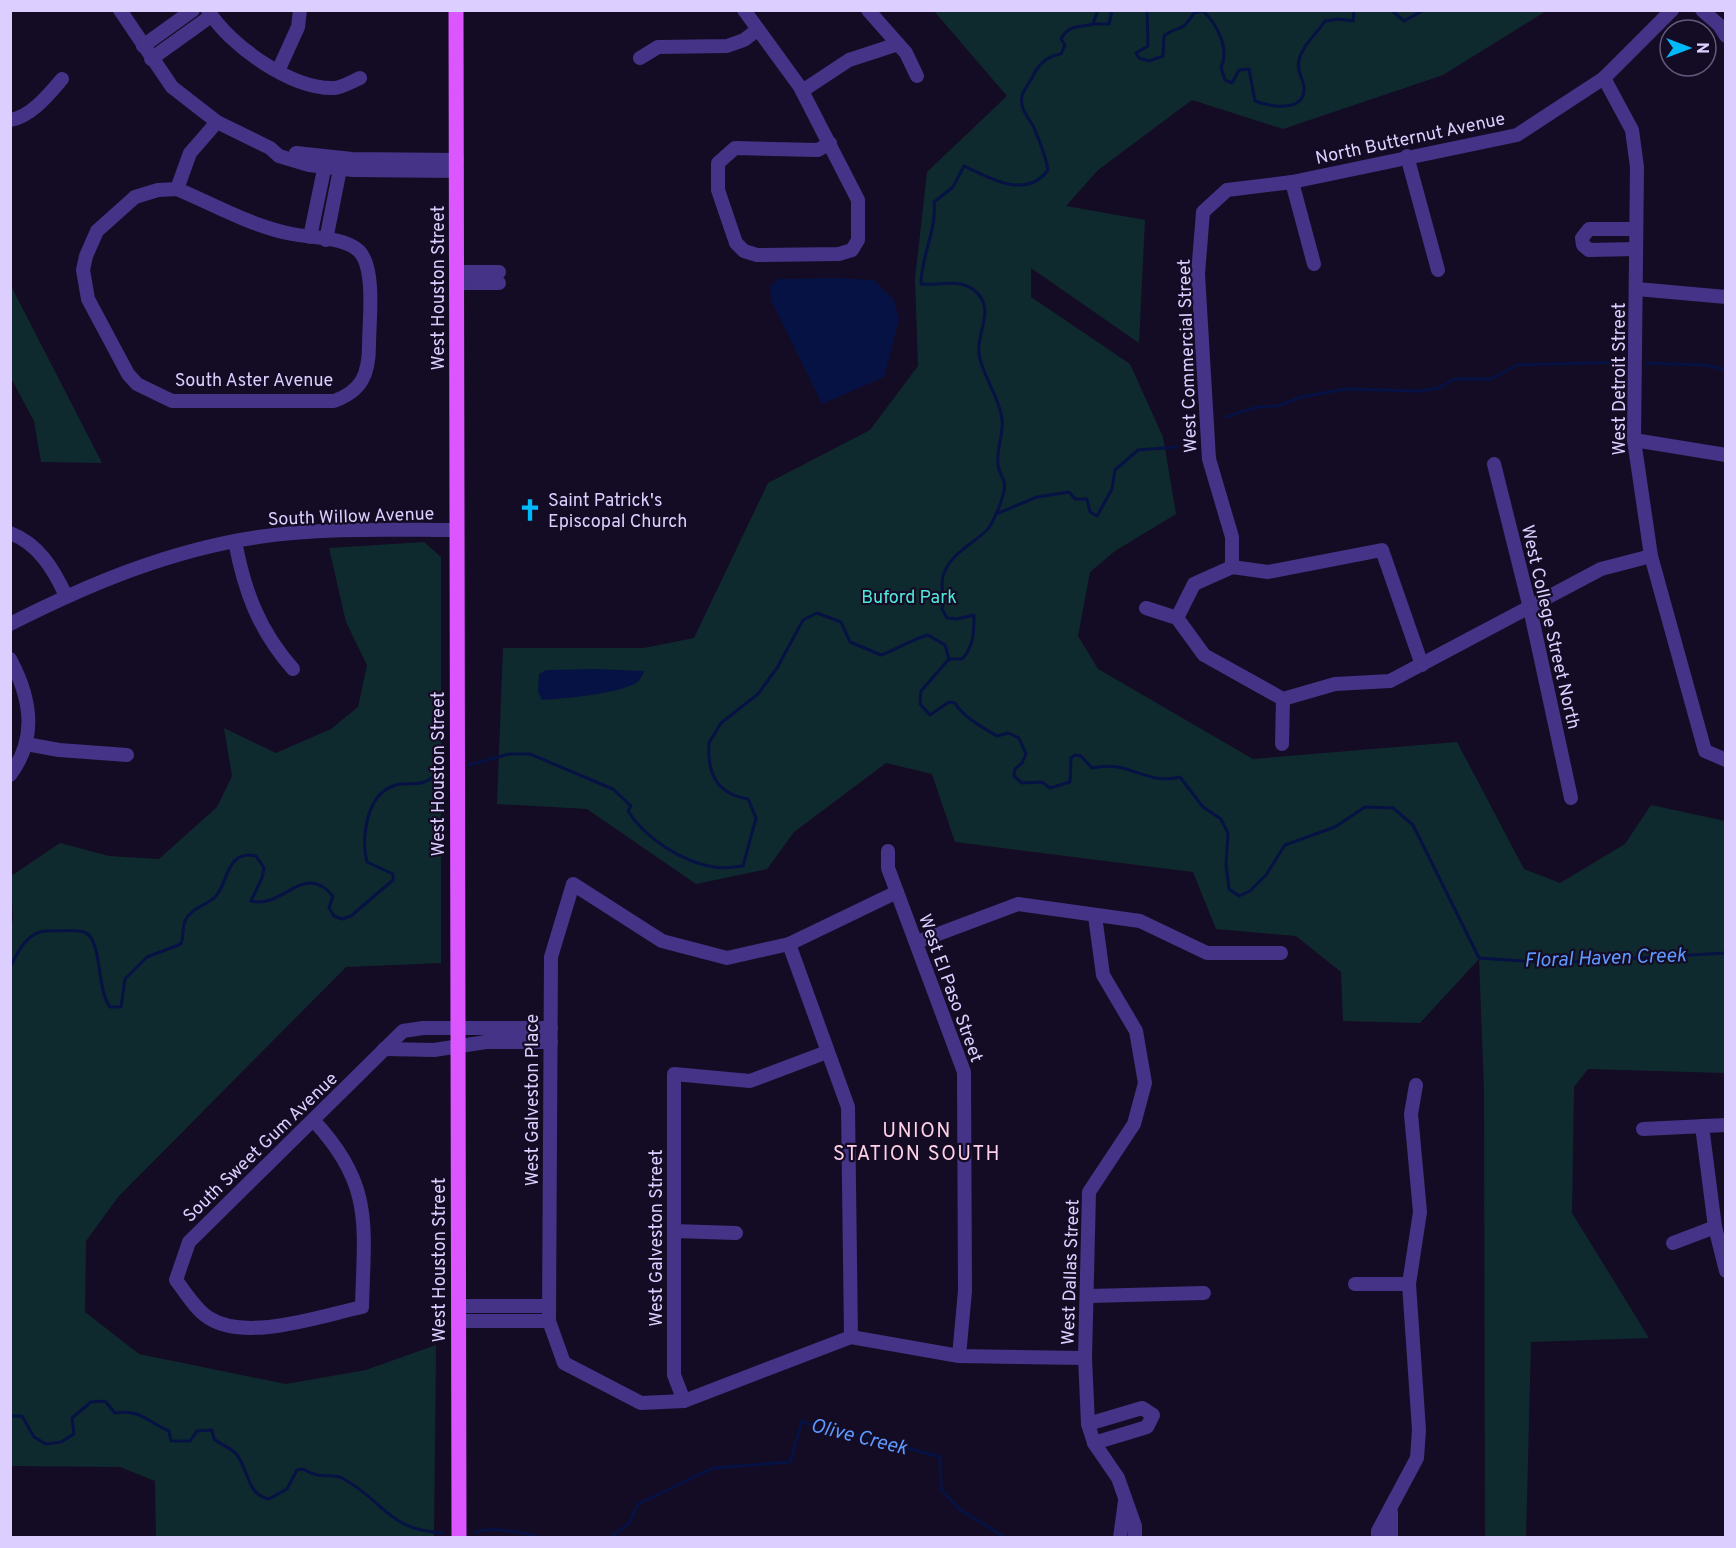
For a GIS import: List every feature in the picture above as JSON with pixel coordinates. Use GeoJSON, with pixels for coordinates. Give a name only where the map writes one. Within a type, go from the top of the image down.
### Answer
{"type":"FeatureCollection","features":[{"type":"Feature","properties":{"kind":"main road","name":"West Houston Street"},"geometry":{"type":"LineString","coordinates":[[456,10],[459,1538]]}},
{"type":"Feature","properties":{"kind":"street"},"geometry":{"type":"LineString","coordinates":[[120,10],[172,87],[213,119],[270,148],[340,169],[457,165]]}},
{"type":"Feature","properties":{"kind":"street"},"geometry":{"type":"LineString","coordinates":[[143,46],[193,10]]}},
{"type":"Feature","properties":{"kind":"street"},"geometry":{"type":"LineString","coordinates":[[278,71],[298,27],[300,10]]}},
{"type":"Feature","properties":{"kind":"street"},"geometry":{"type":"LineString","coordinates":[[744,10],[802,91],[830,142],[858,200],[858,240],[852,250],[827,254],[757,255],[744,251],[736,243],[718,190],[718,163],[735,148],[818,150],[830,142]]}},
{"type":"Feature","properties":{"kind":"street"},"geometry":{"type":"LineString","coordinates":[[868,10],[906,53],[917,76]]}},
{"type":"Feature","properties":{"kind":"street","name":"North Butternut Avenue"},"geometry":{"type":"LineString","coordinates":[[1203,212],[1227,190],[1292,182],[1407,156],[1517,135],[1604,78],[1672,10]]}},
{"type":"Feature","properties":{"kind":"street"},"geometry":{"type":"LineString","coordinates":[[1702,10],[1719,25],[1725,36]]}},
{"type":"Feature","properties":{"kind":"street"},"geometry":{"type":"LineString","coordinates":[[152,59],[209,13],[244,50],[278,71],[309,84],[336,88],[360,78]]}},
{"type":"Feature","properties":{"kind":"street"},"geometry":{"type":"LineString","coordinates":[[639,58],[658,47],[727,46],[744,40],[757,30]]}},
{"type":"Feature","properties":{"kind":"street"},"geometry":{"type":"LineString","coordinates":[[802,91],[849,60],[898,44]]}},
{"type":"Feature","properties":{"kind":"street","name":"West Detroit Street"},"geometry":{"type":"LineString","coordinates":[[1604,78],[1632,130],[1637,167],[1634,440],[1651,556],[1705,751],[1725,760]]}},
{"type":"Feature","properties":{"kind":"street"},"geometry":{"type":"LineString","coordinates":[[10,120],[18,119],[62,79]]}},
{"type":"Feature","properties":{"kind":"street"},"geometry":{"type":"LineString","coordinates":[[213,119],[184,164],[177,189],[245,219],[327,240],[340,169]]}},
{"type":"Feature","properties":{"kind":"street"},"geometry":{"type":"LineString","coordinates":[[1407,156],[1438,270]]}},
{"type":"Feature","properties":{"kind":"street"},"geometry":{"type":"LineString","coordinates":[[325,163],[457,165]]}},
{"type":"Feature","properties":{"kind":"street"},"geometry":{"type":"LineString","coordinates":[[310,237],[325,163]]}},
{"type":"Feature","properties":{"kind":"street"},"geometry":{"type":"LineString","coordinates":[[1292,182],[1314,264]]}},
{"type":"Feature","properties":{"kind":"street","name":"South Aster Avenue"},"geometry":{"type":"LineString","coordinates":[[177,189],[146,193],[123,206],[97,231],[83,270],[88,299],[117,358],[137,384],[172,401],[334,401],[348,396],[358,388],[368,370],[369,286],[367,267],[360,252],[344,243],[327,240]]}},
{"type":"Feature","properties":{"kind":"street"},"geometry":{"type":"LineString","coordinates":[[321,189],[336,192]]}},
{"type":"Feature","properties":{"kind":"street","name":"West Commercial Street"},"geometry":{"type":"LineString","coordinates":[[1203,212],[1198,274],[1209,459],[1232,537],[1232,567]]}},
{"type":"Feature","properties":{"kind":"street"},"geometry":{"type":"LineString","coordinates":[[1636,229],[1589,229],[1582,238],[1583,245],[1589,250],[1636,249]]}},
{"type":"Feature","properties":{"kind":"street"},"geometry":{"type":"LineString","coordinates":[[457,278],[499,278]]}},
{"type":"Feature","properties":{"kind":"street"},"geometry":{"type":"LineString","coordinates":[[1637,289],[1725,297]]}},
{"type":"Feature","properties":{"kind":"street"},"geometry":{"type":"LineString","coordinates":[[1634,440],[1725,455]]}},
{"type":"Feature","properties":{"kind":"street","name":"West College Street North"},"geometry":{"type":"LineString","coordinates":[[1494,464],[1529,604],[1571,798]]}},
{"type":"Feature","properties":{"kind":"street","name":"South Willow Avenue"},"geometry":{"type":"LineString","coordinates":[[10,624],[66,596],[145,565],[235,541],[313,532],[457,530]]}},
{"type":"Feature","properties":{"kind":"street"},"geometry":{"type":"LineString","coordinates":[[10,533],[27,542],[43,556],[66,596]]}},
{"type":"Feature","properties":{"kind":"street"},"geometry":{"type":"LineString","coordinates":[[235,541],[252,607],[265,632],[292,669]]}},
{"type":"Feature","properties":{"kind":"street"},"geometry":{"type":"LineString","coordinates":[[1177,618],[1194,584],[1232,567],[1268,572],[1382,550],[1422,665]]}},
{"type":"Feature","properties":{"kind":"street"},"geometry":{"type":"LineString","coordinates":[[1146,608],[1177,618],[1204,655],[1283,699],[1335,684],[1390,681],[1529,604],[1601,569],[1651,556]]}},
{"type":"Feature","properties":{"kind":"street"},"geometry":{"type":"LineString","coordinates":[[10,659],[29,706],[26,744],[10,775]]}},
{"type":"Feature","properties":{"kind":"street"},"geometry":{"type":"LineString","coordinates":[[1282,744],[1283,699]]}},
{"type":"Feature","properties":{"kind":"street"},"geometry":{"type":"LineString","coordinates":[[26,744],[59,750],[127,754]]}},
{"type":"Feature","properties":{"kind":"street","name":"West El Paso Street"},"geometry":{"type":"LineString","coordinates":[[888,851],[888,868],[964,1072],[965,1291],[958,1356]]}},
{"type":"Feature","properties":{"kind":"street","name":"West Galveston Place"},"geometry":{"type":"LineString","coordinates":[[789,944],[727,958],[662,941],[573,884],[551,957],[549,1321],[564,1363],[641,1403],[684,1401],[851,1337]]}},
{"type":"Feature","properties":{"kind":"street"},"geometry":{"type":"LineString","coordinates":[[897,892],[789,944],[848,1107],[851,1337],[958,1356],[1085,1358]]}},
{"type":"Feature","properties":{"kind":"street"},"geometry":{"type":"LineString","coordinates":[[917,942],[1018,904],[1140,921],[1207,953],[1281,953]]}},
{"type":"Feature","properties":{"kind":"street","name":"West Dallas Street"},"geometry":{"type":"LineString","coordinates":[[1095,916],[1103,975],[1136,1031],[1145,1083],[1134,1124],[1089,1192],[1089,1296],[1085,1358],[1088,1424],[1094,1443],[1118,1478],[1135,1526],[1135,1538]]}},
{"type":"Feature","properties":{"kind":"street","name":"South Sweet Gum Avenue"},"geometry":{"type":"LineString","coordinates":[[314,1121],[337,1146],[357,1186],[364,1220],[362,1307],[258,1329],[229,1327],[208,1318],[176,1280],[189,1242],[403,1031],[458,1029],[551,1035]]}},
{"type":"Feature","properties":{"kind":"street"},"geometry":{"type":"LineString","coordinates":[[384,1049],[434,1050],[551,1035]]}},
{"type":"Feature","properties":{"kind":"street","name":"West Galveston Street"},"geometry":{"type":"LineString","coordinates":[[684,1401],[674,1375],[674,1074],[750,1081],[827,1052]]}},
{"type":"Feature","properties":{"kind":"street"},"geometry":{"type":"LineString","coordinates":[[1378,1538],[1378,1531],[1417,1458],[1419,1430],[1409,1284],[1420,1212],[1412,1123],[1416,1085]]}},
{"type":"Feature","properties":{"kind":"street"},"geometry":{"type":"LineString","coordinates":[[1643,1129],[1725,1125]]}},
{"type":"Feature","properties":{"kind":"street"},"geometry":{"type":"LineString","coordinates":[[1702,1126],[1715,1227],[1725,1271]]}},
{"type":"Feature","properties":{"kind":"street"},"geometry":{"type":"LineString","coordinates":[[1673,1243],[1715,1227]]}},
{"type":"Feature","properties":{"kind":"street"},"geometry":{"type":"LineString","coordinates":[[674,1231],[736,1233]]}},
{"type":"Feature","properties":{"kind":"street"},"geometry":{"type":"LineString","coordinates":[[1355,1284],[1409,1284]]}},
{"type":"Feature","properties":{"kind":"street"},"geometry":{"type":"LineString","coordinates":[[1089,1296],[1204,1293]]}},
{"type":"Feature","properties":{"kind":"street"},"geometry":{"type":"LineString","coordinates":[[459,1313],[549,1306]]}},
{"type":"Feature","properties":{"kind":"street"},"geometry":{"type":"LineString","coordinates":[[459,1313],[549,1321]]}},
{"type":"Feature","properties":{"kind":"street"},"geometry":{"type":"LineString","coordinates":[[1088,1424],[1142,1408],[1153,1415],[1147,1427],[1094,1443]]}},
{"type":"Feature","properties":{"kind":"street"},"geometry":{"type":"LineString","coordinates":[[1120,1538],[1126,1499]]}},
{"type":"Feature","properties":{"kind":"street"},"geometry":{"type":"LineString","coordinates":[[1391,1510],[1391,1538]]}},
{"type":"Feature","properties":{"kind":"green space","name":"Buford Park"},"geometry":{"type":"Polygon","coordinates":[[[934,11],[1546,11],[1443,75],[1283,129],[1192,100],[1098,170],[1066,206],[1145,220],[1139,343],[1031,268],[1031,297],[1130,364],[1163,437],[1176,514],[1115,551],[1090,572],[1078,636],[1098,669],[1253,759],[1457,742],[1524,869],[1560,883],[1625,844],[1651,805],[1725,821],[1725,1073],[1588,1069],[1574,1087],[1572,1213],[1649,1338],[1531,1342],[1526,1537],[1485,1537],[1484,1088],[1479,959],[1420,1023],[1343,1021],[1341,972],[1296,936],[1216,929],[1193,872],[955,842],[932,774],[886,763],[794,832],[767,869],[696,884],[587,809],[497,804],[503,648],[644,648],[694,638],[768,483],[870,430],[918,366],[915,279],[927,172],[1007,96],[934,11]]]}},
{"type":"Feature","properties":{"kind":"green space"},"geometry":{"type":"Polygon","coordinates":[[[10,286],[102,463],[41,462],[34,421],[11,378],[10,286]]]}},
{"type":"Feature","properties":{"kind":"green space"},"geometry":{"type":"Polygon","coordinates":[[[424,542],[441,557],[441,963],[346,967],[118,1197],[86,1241],[85,1312],[139,1354],[286,1384],[366,1370],[436,1345],[434,1537],[156,1537],[155,1481],[120,1467],[11,1466],[10,933],[13,919],[11,876],[60,843],[109,856],[159,859],[217,807],[232,776],[224,728],[276,753],[331,729],[358,707],[367,665],[346,622],[329,548],[424,542]]]}},
{"type":"Feature","properties":{"kind":"shaded area"},"geometry":{"type":"Polygon","coordinates":[[[778,279],[874,280],[894,300],[899,320],[884,377],[822,404],[771,300],[770,286],[778,279]]]}},
{"type":"Feature","properties":{"kind":"shaded area"},"geometry":{"type":"Polygon","coordinates":[[[546,670],[644,671],[634,684],[600,694],[542,700],[538,692],[539,674],[546,670]]]}},
{"type":"Feature","properties":{"kind":"waterway"},"geometry":{"type":"LineString","coordinates":[[469,765],[509,754],[530,754],[613,789],[631,806],[628,811],[635,821],[654,839],[677,854],[714,867],[743,866],[756,818],[748,799],[729,792],[716,781],[710,764],[709,743],[721,723],[758,694],[777,668],[803,620],[817,613],[841,622],[850,642],[881,655],[928,635],[945,645],[949,659],[962,659],[969,649],[974,615],[957,619],[947,618],[942,609],[943,577],[952,560],[988,528],[1000,503],[1005,485],[998,459],[1002,419],[998,402],[983,370],[979,354],[985,312],[981,297],[974,290],[962,284],[921,284],[923,263],[933,223],[934,202],[953,187],[964,166],[1007,184],[1018,185],[1029,184],[1039,179],[1048,170],[1035,130],[1022,106],[1022,96],[1041,64],[1048,58],[1061,54],[1065,45],[1061,39],[1064,34],[1075,27],[1093,24],[1098,10]]}},
{"type":"Feature","properties":{"kind":"waterway"},"geometry":{"type":"LineString","coordinates":[[1093,24],[1109,24],[1112,10]]}},
{"type":"Feature","properties":{"kind":"waterway"},"geometry":{"type":"LineString","coordinates":[[1147,10],[1148,46],[1136,53],[1139,58],[1149,61],[1163,56],[1164,36],[1182,27],[1194,13],[1203,11],[1221,37],[1224,52],[1221,67],[1225,80],[1232,83],[1239,70],[1249,69],[1255,101],[1277,106],[1293,105],[1303,96],[1304,87],[1298,64],[1307,44],[1325,21],[1338,19],[1353,21],[1354,10]]}},
{"type":"Feature","properties":{"kind":"waterway"},"geometry":{"type":"LineString","coordinates":[[1391,10],[1404,21],[1424,10]]}},
{"type":"Feature","properties":{"kind":"waterway"},"geometry":{"type":"LineString","coordinates":[[1226,417],[1257,407],[1277,406],[1301,397],[1346,389],[1419,391],[1439,388],[1454,379],[1491,379],[1517,365],[1622,362]]}},
{"type":"Feature","properties":{"kind":"waterway"},"geometry":{"type":"LineString","coordinates":[[1646,363],[1705,365],[1726,370]]}},
{"type":"Feature","properties":{"kind":"waterway"},"geometry":{"type":"LineString","coordinates":[[996,514],[1037,497],[1069,492],[1075,499],[1087,499],[1090,512],[1097,516],[1112,489],[1115,470],[1138,450],[1177,447]]}},
{"type":"Feature","properties":{"kind":"waterway","name":"Floral Haven Creek"},"geometry":{"type":"LineString","coordinates":[[949,659],[921,691],[920,704],[930,715],[949,702],[955,703],[968,717],[997,736],[1008,733],[1019,738],[1026,754],[1022,763],[1015,769],[1014,776],[1022,783],[1042,782],[1050,788],[1070,782],[1071,758],[1075,755],[1081,756],[1092,768],[1117,767],[1157,778],[1180,777],[1203,807],[1221,819],[1228,833],[1226,865],[1229,889],[1239,896],[1250,891],[1266,875],[1285,845],[1335,827],[1365,807],[1393,808],[1413,825],[1479,958],[1551,963],[1726,953]]}},
{"type":"Feature","properties":{"kind":"waterway"},"geometry":{"type":"LineString","coordinates":[[10,968],[25,942],[36,933],[68,930],[84,932],[90,936],[94,944],[106,999],[110,1007],[121,1007],[125,979],[147,957],[181,944],[184,924],[188,917],[194,910],[214,898],[234,862],[245,855],[256,856],[264,868],[262,878],[251,901],[263,902],[274,899],[293,888],[312,883],[322,886],[333,896],[329,908],[334,916],[342,919],[351,916],[393,880],[393,874],[367,862],[365,830],[371,808],[384,791],[393,786],[424,782],[444,768]]}},
{"type":"Feature","properties":{"kind":"waterway","name":"Olive Creek"},"geometry":{"type":"LineString","coordinates":[[10,1416],[22,1416],[34,1437],[46,1444],[61,1442],[74,1434],[72,1418],[91,1402],[105,1401],[115,1413],[132,1413],[169,1431],[171,1441],[190,1441],[197,1431],[212,1430],[214,1439],[237,1455],[252,1488],[262,1497],[269,1499],[287,1489],[297,1470],[303,1469],[315,1475],[338,1476],[398,1520],[424,1531],[443,1533]]}},
{"type":"Feature","properties":{"kind":"waterway","name":"Olive Creek"},"geometry":{"type":"LineString","coordinates":[[610,1538],[629,1523],[638,1504],[713,1468],[790,1462],[802,1421],[829,1433],[856,1434],[940,1457],[941,1489],[959,1509],[1006,1538]]}},
{"type":"Feature","properties":{"kind":"waterway","name":"Olive Creek"},"geometry":{"type":"LineString","coordinates":[[475,1533],[497,1530],[542,1538]]}},
{"type":"Feature","properties":{"kind":"place","name":"Saint Patrick's Episcopal Church"},"geometry":{"type":"Point","coordinates":[530,510]}},
{"type":"Feature","properties":{"kind":"district","name":"UNION STATION SOUTH"},"geometry":{"type":"Point","coordinates":[917,1142]}}]}
